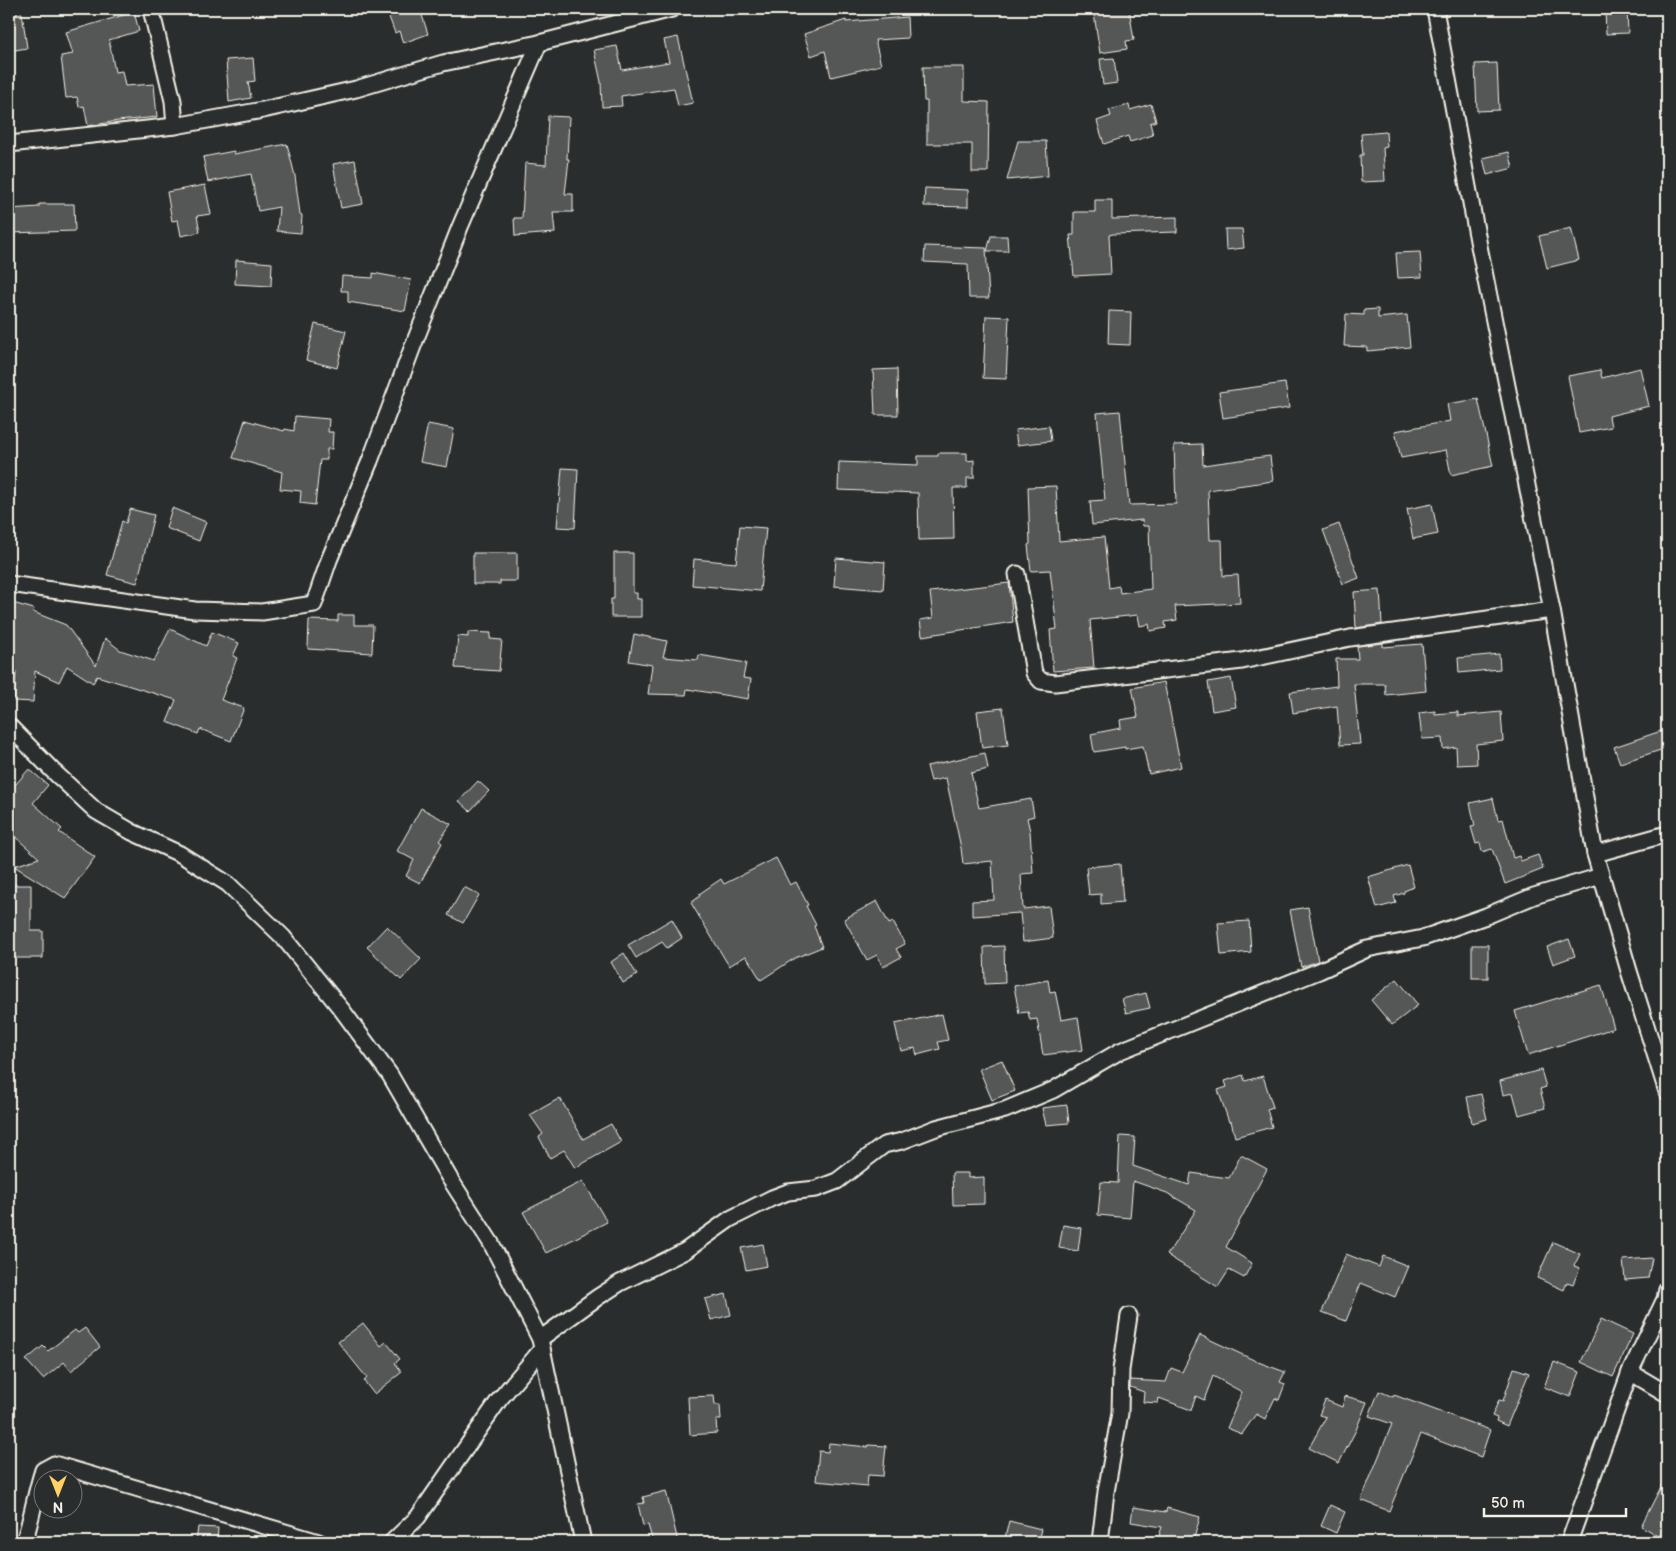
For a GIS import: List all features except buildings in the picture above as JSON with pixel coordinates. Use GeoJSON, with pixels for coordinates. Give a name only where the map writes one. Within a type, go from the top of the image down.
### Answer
{"type":"FeatureCollection","features":[{"type":"Feature","properties":{"kind":"street"},"geometry":{"type":"LineString","coordinates":[[150,9],[173,101],[175,126]]}},
{"type":"Feature","properties":{"kind":"street"},"geometry":{"type":"LineString","coordinates":[[9,144],[175,126],[291,104],[356,89],[443,63],[539,43],[672,9]]}},
{"type":"Feature","properties":{"kind":"street"},"geometry":{"type":"LineString","coordinates":[[1435,9],[1479,246],[1552,610],[1595,854],[1667,1092]]}},
{"type":"Feature","properties":{"kind":"street"},"geometry":{"type":"LineString","coordinates":[[9,584],[195,610],[262,612],[314,604],[329,560],[370,461],[460,227],[539,43]]}},
{"type":"Feature","properties":{"kind":"street"},"geometry":{"type":"LineString","coordinates":[[1017,574],[1034,673],[1041,681],[1055,683],[1242,661],[1350,638],[1552,610]]}},
{"type":"Feature","properties":{"kind":"street"},"geometry":{"type":"LineString","coordinates":[[9,726],[96,811],[132,832],[180,854],[228,884],[283,936],[342,1010],[390,1075],[450,1180],[491,1243],[541,1344],[583,1542]]}},
{"type":"Feature","properties":{"kind":"street"},"geometry":{"type":"LineString","coordinates":[[1595,854],[1667,834]]}},
{"type":"Feature","properties":{"kind":"street"},"geometry":{"type":"LineString","coordinates":[[392,1542],[418,1517],[499,1400],[541,1344],[605,1292],[685,1251],[730,1219],[788,1192],[816,1189],[838,1181],[884,1145],[936,1128],[1005,1110],[1053,1090],[1120,1051],[1291,983],[1367,949],[1423,938],[1486,916],[1534,896],[1601,876]]}},
{"type":"Feature","properties":{"kind":"street"},"geometry":{"type":"LineString","coordinates":[[1569,1542],[1630,1372],[1665,1299],[1667,1289]]}},
{"type":"Feature","properties":{"kind":"street"},"geometry":{"type":"LineString","coordinates":[[1100,1542],[1106,1492],[1120,1413],[1121,1370],[1130,1316]]}},
{"type":"Feature","properties":{"kind":"street"},"geometry":{"type":"LineString","coordinates":[[1630,1372],[1667,1394]]}},
{"type":"Feature","properties":{"kind":"street"},"geometry":{"type":"LineString","coordinates":[[24,1542],[43,1470],[54,1464],[319,1542]]}}]}
